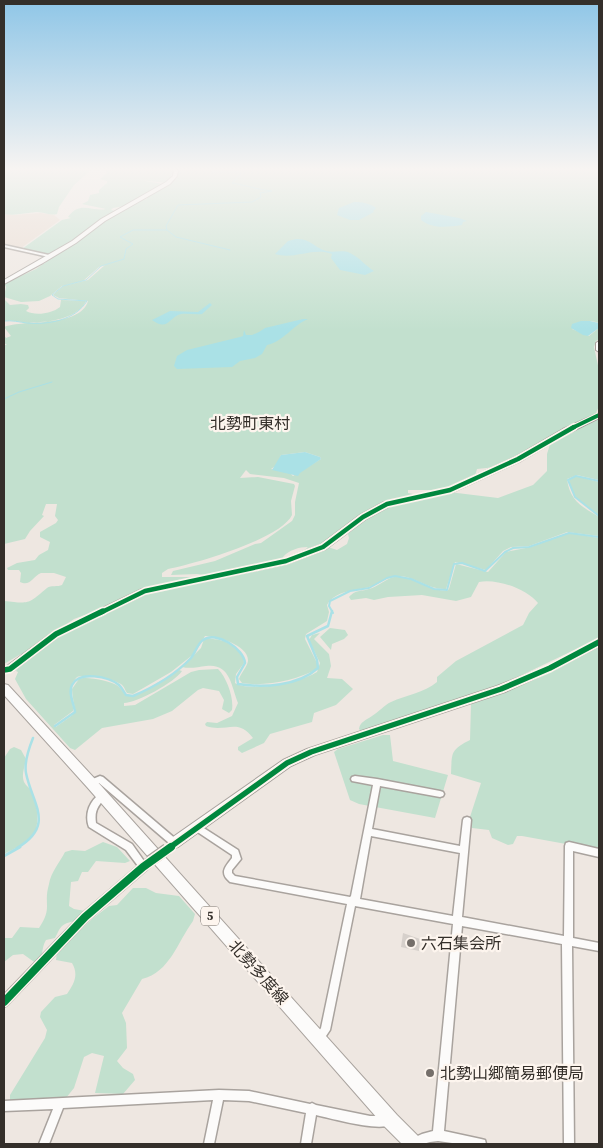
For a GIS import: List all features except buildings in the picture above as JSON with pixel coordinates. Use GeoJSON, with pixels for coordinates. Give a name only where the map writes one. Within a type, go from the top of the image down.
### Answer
{"type":"FeatureCollection","features":[{"type":"Feature","properties":{"kind":"main road"},"geometry":{"type":"LineString","coordinates":[[4,282],[74,242],[98,224]]}},
{"type":"Feature","properties":{"kind":"main road","name":"北勢多度線"},"geometry":{"type":"LineString","coordinates":[[4,688],[414,1144]]}},
{"type":"Feature","properties":{"kind":"street"},"geometry":{"type":"LineString","coordinates":[[4,246],[49,256]]}},
{"type":"Feature","properties":{"kind":"street"},"geometry":{"type":"LineString","coordinates":[[599,343],[599,350]]}},
{"type":"Feature","properties":{"kind":"street"},"geometry":{"type":"LineString","coordinates":[[4,670],[10,669],[56,634],[145,591],[286,561],[309,554],[338,538],[362,517],[387,504],[450,490],[518,459],[566,431],[599,415]]}},
{"type":"Feature","properties":{"kind":"street"},"geometry":{"type":"LineString","coordinates":[[4,1002],[86,917],[146,864],[288,763],[311,752],[501,689],[550,668],[599,642]]}},
{"type":"Feature","properties":{"kind":"street"},"geometry":{"type":"LineString","coordinates":[[91,783],[100,779],[170,846]]}},
{"type":"Feature","properties":{"kind":"street"},"geometry":{"type":"LineString","coordinates":[[355,779],[440,794]]}},
{"type":"Feature","properties":{"kind":"street"},"geometry":{"type":"LineString","coordinates":[[319,1039],[325,1030],[377,782]]}},
{"type":"Feature","properties":{"kind":"street"},"geometry":{"type":"LineString","coordinates":[[102,796],[95,802],[89,815],[92,825],[129,847],[146,864]]}},
{"type":"Feature","properties":{"kind":"street"},"geometry":{"type":"LineString","coordinates":[[438,1135],[467,820]]}},
{"type":"Feature","properties":{"kind":"street"},"geometry":{"type":"LineString","coordinates":[[196,828],[235,852],[237,859],[228,869],[228,875],[233,879],[599,947]]}},
{"type":"Feature","properties":{"kind":"street"},"geometry":{"type":"LineString","coordinates":[[368,832],[464,850]]}},
{"type":"Feature","properties":{"kind":"street"},"geometry":{"type":"LineString","coordinates":[[569,1144],[567,942],[569,846],[599,853]]}},
{"type":"Feature","properties":{"kind":"street"},"geometry":{"type":"LineString","coordinates":[[4,1106],[219,1095],[249,1096],[370,1121],[391,1120]]}},
{"type":"Feature","properties":{"kind":"street"},"geometry":{"type":"LineString","coordinates":[[208,1144],[219,1095]]}},
{"type":"Feature","properties":{"kind":"street"},"geometry":{"type":"LineString","coordinates":[[44,1144],[60,1103]]}},
{"type":"Feature","properties":{"kind":"street"},"geometry":{"type":"LineString","coordinates":[[306,1144],[312,1108]]}},
{"type":"Feature","properties":{"kind":"street"},"geometry":{"type":"LineString","coordinates":[[414,1144],[424,1137],[438,1135],[481,1144]]}},
{"type":"Feature","properties":{"kind":"shaded area"},"geometry":{"type":"Polygon","coordinates":[[[4,224],[55,224],[21,248],[4,245],[4,224]]]}},
{"type":"Feature","properties":{"kind":"green space"},"geometry":{"type":"Polygon","coordinates":[[[57,224],[98,224],[72,242],[50,254],[22,249],[57,224]]]}},
{"type":"Feature","properties":{"kind":"green space"},"geometry":{"type":"Polygon","coordinates":[[[101,224],[599,224],[599,323],[584,322],[572,329],[589,336],[599,328],[599,339],[594,347],[599,370],[599,406],[596,413],[517,457],[496,467],[477,469],[475,476],[441,490],[408,490],[408,493],[418,495],[386,502],[323,544],[301,553],[308,547],[291,551],[283,557],[284,559],[206,575],[171,575],[173,571],[215,561],[261,543],[292,521],[295,515],[295,502],[299,483],[284,478],[250,474],[246,470],[240,478],[258,477],[294,484],[291,501],[292,515],[285,524],[272,533],[236,549],[168,569],[162,573],[162,577],[196,577],[166,583],[133,593],[101,609],[74,619],[22,655],[4,664],[4,601],[28,602],[49,587],[62,585],[66,577],[54,573],[41,573],[29,582],[23,583],[20,582],[21,573],[19,570],[8,570],[7,568],[17,563],[35,560],[39,555],[48,550],[50,542],[40,537],[40,532],[58,520],[55,516],[57,504],[46,504],[42,515],[44,516],[25,539],[4,544],[4,345],[7,345],[4,343],[4,335],[6,338],[11,336],[4,327],[63,319],[83,310],[88,301],[59,298],[53,295],[63,286],[88,280],[105,265],[99,267],[83,281],[62,286],[50,296],[39,301],[21,302],[4,297],[6,287],[4,284],[36,269],[101,224]],[[305,452],[281,455],[277,465],[271,469],[290,473],[293,476],[321,459],[305,452]]]}},
{"type":"Feature","properties":{"kind":"green space"},"geometry":{"type":"Polygon","coordinates":[[[4,299],[10,305],[28,305],[29,308],[26,311],[38,314],[48,313],[60,307],[61,300],[86,301],[77,312],[70,315],[53,321],[30,323],[11,320],[4,321],[4,299]]]}},
{"type":"Feature","properties":{"kind":"green space"},"geometry":{"type":"Polygon","coordinates":[[[599,417],[599,480],[577,475],[567,479],[571,493],[577,502],[599,517],[599,536],[567,532],[529,546],[511,547],[503,551],[486,570],[455,562],[446,589],[434,588],[407,577],[396,576],[369,587],[351,590],[335,596],[327,605],[329,612],[327,621],[306,634],[305,639],[317,663],[317,669],[291,679],[261,684],[242,683],[239,679],[248,661],[247,655],[231,642],[205,636],[195,653],[171,672],[133,694],[127,693],[120,683],[108,679],[87,676],[77,677],[71,686],[73,711],[54,725],[56,727],[75,711],[72,689],[79,679],[110,682],[118,686],[126,695],[133,696],[179,670],[182,671],[172,681],[138,700],[124,703],[124,706],[135,705],[191,672],[218,669],[227,683],[231,694],[232,710],[229,713],[222,709],[224,700],[219,691],[203,688],[172,711],[153,719],[102,728],[75,750],[70,748],[26,699],[15,679],[18,668],[59,636],[85,622],[95,619],[110,609],[148,593],[287,563],[328,547],[337,550],[347,544],[348,534],[367,518],[390,504],[449,492],[498,498],[533,485],[547,471],[547,454],[550,444],[599,417]]]}},
{"type":"Feature","properties":{"kind":"green space"},"geometry":{"type":"Polygon","coordinates":[[[576,476],[599,482],[599,515],[584,505],[570,487],[569,480],[576,476]]]}},
{"type":"Feature","properties":{"kind":"green space"},"geometry":{"type":"Polygon","coordinates":[[[569,533],[599,538],[599,638],[497,687],[362,732],[359,729],[364,721],[388,703],[432,686],[437,682],[437,677],[456,661],[523,625],[529,613],[538,603],[527,593],[519,589],[502,583],[486,581],[479,582],[471,597],[456,601],[422,595],[388,597],[374,600],[366,598],[351,600],[349,597],[352,594],[372,588],[394,577],[407,578],[434,589],[447,591],[456,564],[488,572],[506,552],[531,547],[569,533]]]}},
{"type":"Feature","properties":{"kind":"green space"},"geometry":{"type":"Polygon","coordinates":[[[330,628],[345,630],[348,635],[344,639],[332,644],[331,650],[320,637],[330,628]]]}},
{"type":"Feature","properties":{"kind":"green space"},"geometry":{"type":"Polygon","coordinates":[[[320,633],[314,639],[329,654],[331,666],[327,678],[342,679],[353,689],[336,705],[314,713],[312,722],[270,734],[264,743],[242,753],[238,750],[238,747],[253,738],[242,728],[213,728],[206,726],[207,722],[217,723],[232,716],[238,703],[228,677],[220,668],[214,666],[182,667],[201,648],[204,639],[223,641],[239,651],[244,663],[236,674],[235,683],[242,686],[264,687],[288,683],[317,672],[320,663],[309,640],[312,635],[320,633]]]}},
{"type":"Feature","properties":{"kind":"green space"},"geometry":{"type":"Polygon","coordinates":[[[599,646],[599,850],[522,836],[517,836],[513,844],[508,845],[492,838],[489,830],[472,828],[469,820],[481,783],[451,774],[453,753],[470,740],[471,704],[552,670],[599,646]]]}},
{"type":"Feature","properties":{"kind":"green space"},"geometry":{"type":"Polygon","coordinates":[[[383,735],[390,735],[393,761],[448,775],[435,818],[359,804],[350,800],[334,752],[338,749],[383,735]]]}},
{"type":"Feature","properties":{"kind":"green space"},"geometry":{"type":"Polygon","coordinates":[[[14,747],[21,750],[26,759],[23,779],[34,796],[37,825],[34,834],[28,841],[4,854],[4,758],[10,749],[14,747]]]}},
{"type":"Feature","properties":{"kind":"green space"},"geometry":{"type":"Polygon","coordinates":[[[103,842],[117,847],[130,861],[125,863],[96,861],[88,872],[82,872],[78,881],[71,882],[69,906],[85,911],[84,915],[80,919],[63,925],[55,938],[46,940],[41,958],[37,964],[23,954],[13,955],[4,962],[4,938],[12,938],[20,927],[39,928],[43,921],[47,910],[47,891],[50,880],[65,852],[72,850],[85,851],[103,842]]]}},
{"type":"Feature","properties":{"kind":"green space"},"geometry":{"type":"Polygon","coordinates":[[[133,888],[146,888],[156,893],[179,896],[195,914],[193,921],[172,956],[160,970],[142,979],[122,1013],[126,1023],[127,1048],[117,1061],[123,1068],[133,1074],[135,1080],[123,1094],[95,1093],[104,1056],[92,1053],[84,1057],[74,1088],[66,1098],[10,1101],[10,1095],[45,1038],[47,1030],[40,1017],[41,1012],[55,997],[67,994],[75,979],[72,963],[56,960],[57,952],[92,919],[109,906],[117,905],[133,888]]]}},
{"type":"Feature","properties":{"kind":"water"},"geometry":{"type":"Polygon","coordinates":[[[427,224],[462,224],[446,227],[427,224]]]}},
{"type":"Feature","properties":{"kind":"water"},"geometry":{"type":"Polygon","coordinates":[[[296,239],[308,241],[326,251],[350,253],[374,271],[365,275],[340,270],[331,258],[332,254],[325,252],[290,256],[275,254],[288,241],[296,239]]]}},
{"type":"Feature","properties":{"kind":"water"},"geometry":{"type":"Polygon","coordinates":[[[210,303],[212,305],[202,314],[181,314],[162,325],[152,320],[170,311],[198,312],[210,303]]]}},
{"type":"Feature","properties":{"kind":"water"},"geometry":{"type":"Polygon","coordinates":[[[308,319],[278,341],[267,345],[262,354],[255,358],[240,361],[232,367],[177,369],[174,366],[177,356],[187,350],[243,336],[244,330],[246,335],[252,335],[265,328],[308,319]]]}},
{"type":"Feature","properties":{"kind":"water"},"geometry":{"type":"Polygon","coordinates":[[[581,321],[599,323],[599,328],[588,336],[583,335],[571,328],[572,324],[581,321]]]}},
{"type":"Feature","properties":{"kind":"water"},"geometry":{"type":"Polygon","coordinates":[[[305,452],[321,459],[298,476],[272,470],[281,455],[305,452]]]}},
{"type":"Feature","properties":{"kind":"waterway"},"geometry":{"type":"LineString","coordinates":[[167,224],[167,230]]}},
{"type":"Feature","properties":{"kind":"waterway"},"geometry":{"type":"LineString","coordinates":[[4,321],[44,323],[69,317],[76,313],[87,301],[58,299],[52,295],[63,286],[86,280],[101,266],[124,259],[126,249],[133,244],[120,237],[133,230],[167,230]]}},
{"type":"Feature","properties":{"kind":"waterway"},"geometry":{"type":"LineString","coordinates":[[167,230],[176,237],[230,250]]}},
{"type":"Feature","properties":{"kind":"waterway"},"geometry":{"type":"LineString","coordinates":[[4,399],[19,392],[52,382]]}},
{"type":"Feature","properties":{"kind":"waterway"},"geometry":{"type":"LineString","coordinates":[[599,481],[576,476],[568,480],[575,497],[599,516]]}},
{"type":"Feature","properties":{"kind":"waterway"},"geometry":{"type":"LineString","coordinates":[[332,611],[329,606],[330,601],[350,591],[369,588],[387,578],[395,576],[411,579],[434,589],[447,590],[454,564],[462,563],[485,571],[505,552],[513,548],[529,547],[569,533],[599,537]]}},
{"type":"Feature","properties":{"kind":"waterway"},"geometry":{"type":"LineString","coordinates":[[55,726],[75,712],[71,688],[76,680],[87,676],[102,678],[119,685],[126,695],[133,696],[156,685],[178,670],[191,658],[201,641],[208,638],[222,639],[240,652],[245,663],[237,677],[238,684],[259,686],[301,679],[318,668],[317,660],[307,636],[328,626],[332,611]]}},
{"type":"Feature","properties":{"kind":"waterway"},"geometry":{"type":"LineString","coordinates":[[17,848],[36,831],[39,822],[36,804],[26,773],[27,755],[33,738]]}},
{"type":"Feature","properties":{"kind":"waterway"},"geometry":{"type":"LineString","coordinates":[[4,856],[20,847]]}},
{"type":"Feature","properties":{"kind":"cycle path"},"geometry":{"type":"LineString","coordinates":[[4,670],[10,669],[56,634],[145,591],[286,561],[323,547],[363,517],[387,504],[450,490],[518,459],[566,431],[599,415]]}},
{"type":"Feature","properties":{"kind":"cycle path"},"geometry":{"type":"LineString","coordinates":[[4,1002],[85,917],[143,867],[287,763],[311,752],[501,689],[550,668],[599,642]]}},
{"type":"Feature","properties":{"kind":"place","name":"六石集会所"},"geometry":{"type":"Point","coordinates":[411,943]}},
{"type":"Feature","properties":{"kind":"place","name":"北勢山郷簡易郵便局"},"geometry":{"type":"Point","coordinates":[430,1073]}},
{"type":"Feature","properties":{"kind":"district","name":"北勢町東村"},"geometry":{"type":"Point","coordinates":[250,423]}}]}
